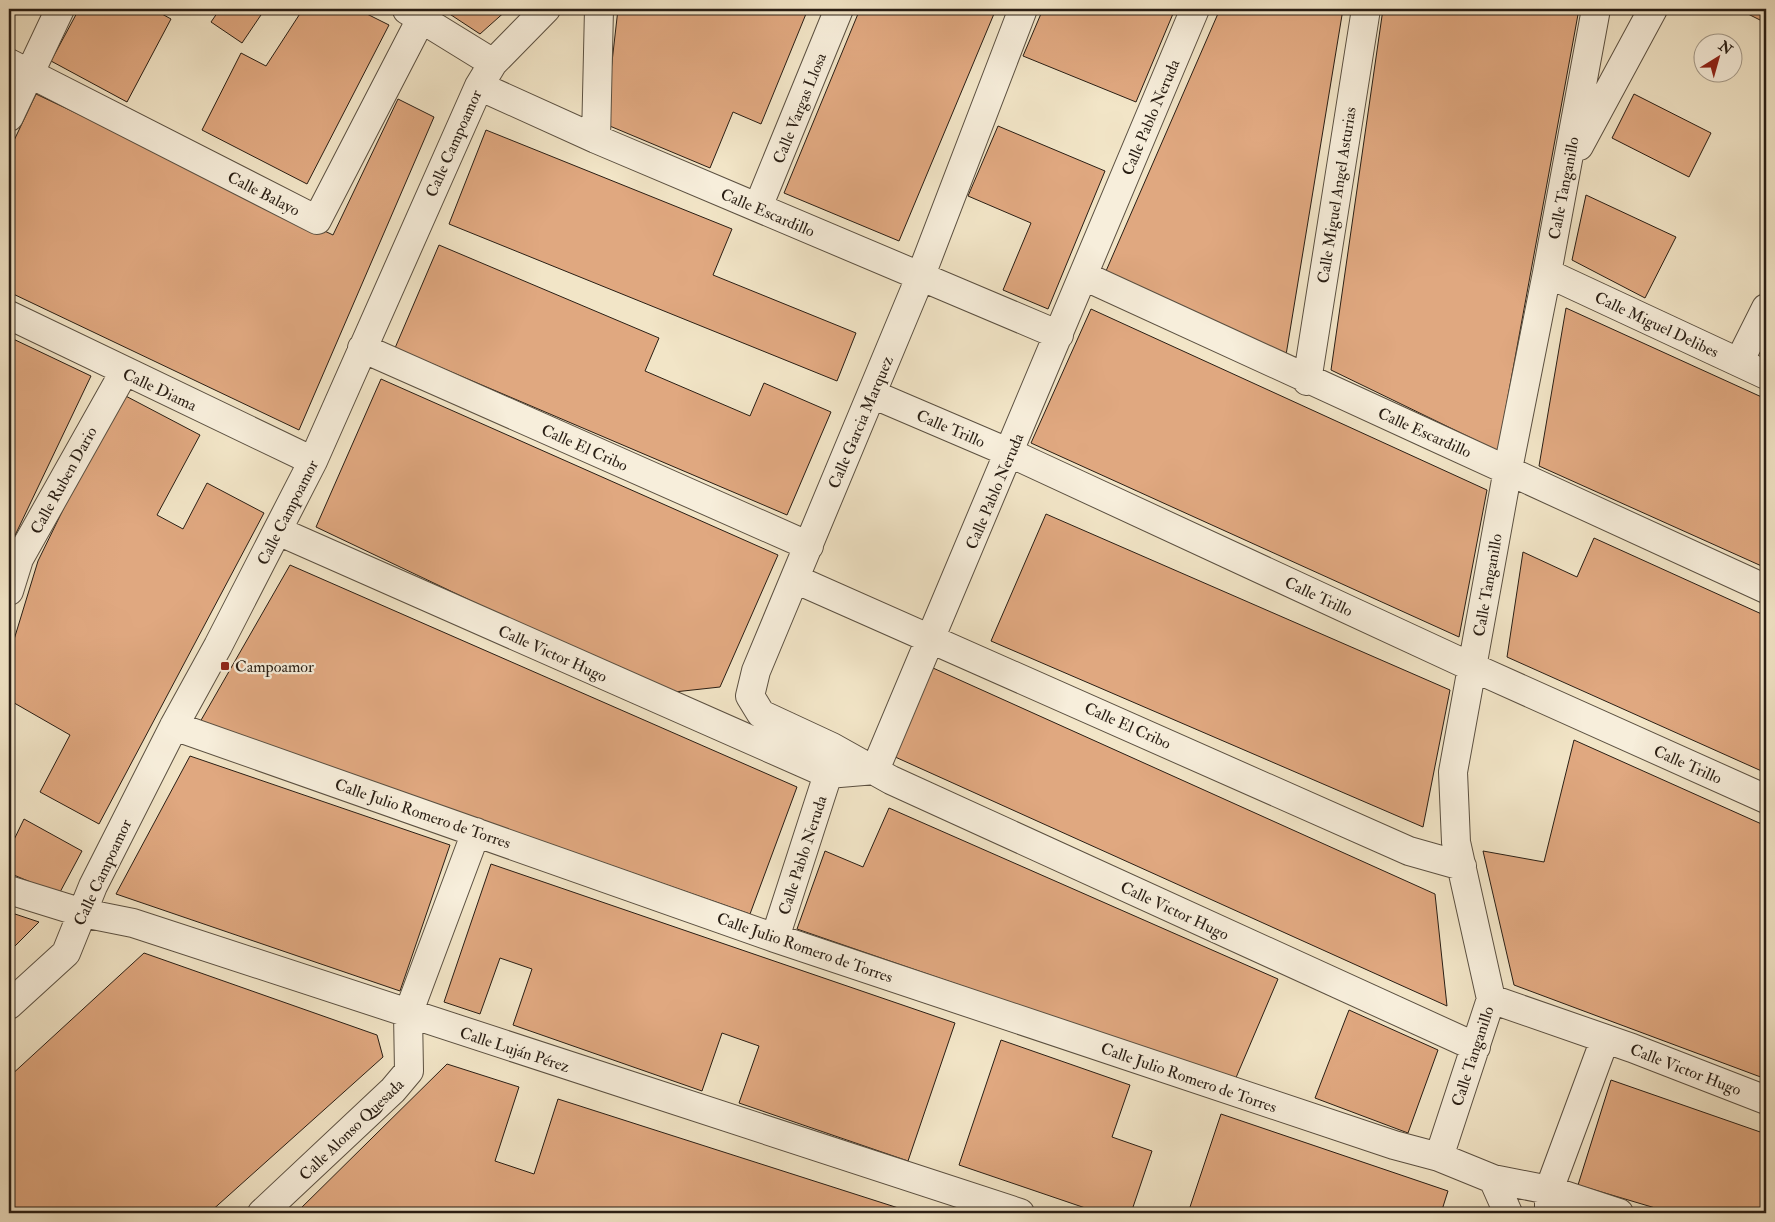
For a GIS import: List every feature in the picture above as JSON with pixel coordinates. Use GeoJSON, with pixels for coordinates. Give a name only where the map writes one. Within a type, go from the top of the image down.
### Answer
{"type":"FeatureCollection","features":[{"type":"Feature","properties":{"kind":"street"},"geometry":{"type":"LineString","coordinates":[[9,117],[19,69],[60,9]]}},
{"type":"Feature","properties":{"kind":"street","name":"Calle Campoamor"},"geometry":{"type":"LineString","coordinates":[[9,1005],[66,953],[93,886],[174,726],[278,531],[313,461],[486,74],[546,9]]}},
{"type":"Feature","properties":{"kind":"street"},"geometry":{"type":"LineString","coordinates":[[596,139],[599,9]]}},
{"type":"Feature","properties":{"kind":"street","name":"Calle Vargas Llosa"},"geometry":{"type":"LineString","coordinates":[[758,207],[839,9]]}},
{"type":"Feature","properties":{"kind":"street","name":"Calle Garcia Marquez"},"geometry":{"type":"LineString","coordinates":[[875,770],[761,714],[750,696],[756,671],[921,275],[1024,9]]}},
{"type":"Feature","properties":{"kind":"street","name":"Calle Pablo Neruda"},"geometry":{"type":"LineString","coordinates":[[776,938],[828,774],[875,770],[1010,453],[1195,9]]}},
{"type":"Feature","properties":{"kind":"street","name":"Calle Miguel Angel Asturias"},"geometry":{"type":"LineString","coordinates":[[1307,381],[1366,9]]}},
{"type":"Feature","properties":{"kind":"street","name":"Calle Tanganillo"},"geometry":{"type":"LineString","coordinates":[[1440,1157],[1490,999],[1456,842],[1453,772],[1508,469],[1596,9]]}},
{"type":"Feature","properties":{"kind":"street"},"geometry":{"type":"LineString","coordinates":[[1567,167],[1653,9]]}},
{"type":"Feature","properties":{"kind":"street","name":"Calle Balayo"},"geometry":{"type":"LineString","coordinates":[[19,69],[317,220],[414,14]]}},
{"type":"Feature","properties":{"kind":"street","name":"Calle Escardillo"},"geometry":{"type":"LineString","coordinates":[[414,14],[486,74],[596,139],[1059,335]]}},
{"type":"Feature","properties":{"kind":"street","name":"Calle Miguel Delibes"},"geometry":{"type":"LineString","coordinates":[[1547,273],[1766,375]]}},
{"type":"Feature","properties":{"kind":"street","name":"Calle Escardillo"},"geometry":{"type":"LineString","coordinates":[[1084,276],[1307,381],[1508,469],[1766,589]]}},
{"type":"Feature","properties":{"kind":"street"},"geometry":{"type":"LineString","coordinates":[[1739,362],[1766,308]]}},
{"type":"Feature","properties":{"kind":"street","name":"Calle Diama"},"geometry":{"type":"LineString","coordinates":[[9,315],[124,372],[313,461]]}},
{"type":"Feature","properties":{"kind":"street","name":"Calle El Cribo"},"geometry":{"type":"LineString","coordinates":[[362,348],[808,546]]}},
{"type":"Feature","properties":{"kind":"street","name":"Calle Ruben Dario"},"geometry":{"type":"LineString","coordinates":[[9,591],[14,558],[124,372]]}},
{"type":"Feature","properties":{"kind":"street","name":"Calle Trillo"},"geometry":{"type":"LineString","coordinates":[[872,394],[1010,453],[1472,667],[1766,799]]}},
{"type":"Feature","properties":{"kind":"street","name":"Calle Victor Hugo"},"geometry":{"type":"LineString","coordinates":[[278,531],[828,774]]}},
{"type":"Feature","properties":{"kind":"street","name":"Calle El Cribo"},"geometry":{"type":"LineString","coordinates":[[795,579],[1409,850],[1462,866]]}},
{"type":"Feature","properties":{"kind":"street","name":"Calle Julio Romero de Torres"},"geometry":{"type":"LineString","coordinates":[[174,726],[776,938],[1394,1145],[1440,1157],[1494,1179]]}},
{"type":"Feature","properties":{"kind":"street","name":"Calle Victor Hugo"},"geometry":{"type":"LineString","coordinates":[[875,770],[900,784],[1476,1047]]}},
{"type":"Feature","properties":{"kind":"street","name":"Calle Alonso Quesada"},"geometry":{"type":"LineString","coordinates":[[262,1213],[357,1124],[409,1071],[408,1014],[476,832]]}},
{"type":"Feature","properties":{"kind":"street","name":"Calle Luján Pérez"},"geometry":{"type":"LineString","coordinates":[[9,890],[83,912],[133,923],[1020,1213]]}},
{"type":"Feature","properties":{"kind":"street","name":"Calle Victor Hugo"},"geometry":{"type":"LineString","coordinates":[[1490,999],[1605,1039],[1766,1100]]}},
{"type":"Feature","properties":{"kind":"street"},"geometry":{"type":"LineString","coordinates":[[1549,1202],[1605,1039]]}},
{"type":"Feature","properties":{"kind":"street"},"geometry":{"type":"LineString","coordinates":[[1494,1179],[1549,1202],[1619,1213]]}},
{"type":"Feature","properties":{"kind":"street"},"geometry":{"type":"LineString","coordinates":[[1494,1179],[1508,1213]]}},
{"type":"Feature","properties":{"kind":"building"},"geometry":{"type":"Polygon","coordinates":[[[79,9],[153,9],[171,19],[127,102],[51,61],[79,9]]]}},
{"type":"Feature","properties":{"kind":"building"},"geometry":{"type":"Polygon","coordinates":[[[220,9],[265,9],[242,43],[211,22],[220,9]]]}},
{"type":"Feature","properties":{"kind":"building"},"geometry":{"type":"Polygon","coordinates":[[[303,9],[357,9],[389,25],[307,184],[202,130],[241,53],[266,66],[303,9]]]}},
{"type":"Feature","properties":{"kind":"building"},"geometry":{"type":"Polygon","coordinates":[[[442,9],[508,9],[480,34],[442,9]]]}},
{"type":"Feature","properties":{"kind":"building"},"geometry":{"type":"Polygon","coordinates":[[[618,9],[808,9],[761,124],[733,112],[710,168],[605,124],[618,9]]]}},
{"type":"Feature","properties":{"kind":"building"},"geometry":{"type":"Polygon","coordinates":[[[860,9],[996,9],[899,241],[784,193],[860,9]]]}},
{"type":"Feature","properties":{"kind":"building"},"geometry":{"type":"Polygon","coordinates":[[[1043,9],[1175,9],[1136,102],[1023,56],[1043,9]]]}},
{"type":"Feature","properties":{"kind":"building"},"geometry":{"type":"Polygon","coordinates":[[[1220,9],[1343,9],[1286,355],[1106,271],[1220,9]]]}},
{"type":"Feature","properties":{"kind":"building"},"geometry":{"type":"Polygon","coordinates":[[[1383,9],[1579,9],[1498,451],[1331,370],[1383,9]]]}},
{"type":"Feature","properties":{"kind":"building"},"geometry":{"type":"Polygon","coordinates":[[[1738,9],[1766,9],[1766,23],[1738,9]]]}},
{"type":"Feature","properties":{"kind":"building"},"geometry":{"type":"Polygon","coordinates":[[[36,94],[333,235],[398,99],[434,117],[299,430],[9,292],[9,151],[36,94]]]}},
{"type":"Feature","properties":{"kind":"building"},"geometry":{"type":"Polygon","coordinates":[[[1634,94],[1711,133],[1689,177],[1612,138],[1634,94]]]}},
{"type":"Feature","properties":{"kind":"building"},"geometry":{"type":"Polygon","coordinates":[[[998,126],[1105,171],[1048,309],[1003,290],[1031,223],[968,196],[998,126]]]}},
{"type":"Feature","properties":{"kind":"building"},"geometry":{"type":"Polygon","coordinates":[[[486,130],[732,229],[713,275],[856,333],[837,381],[449,224],[486,130]]]}},
{"type":"Feature","properties":{"kind":"building"},"geometry":{"type":"Polygon","coordinates":[[[1586,195],[1676,237],[1645,298],[1572,260],[1586,195]]]}},
{"type":"Feature","properties":{"kind":"building"},"geometry":{"type":"Polygon","coordinates":[[[439,245],[659,338],[645,371],[750,416],[764,383],[831,412],[787,515],[395,348],[439,245]]]}},
{"type":"Feature","properties":{"kind":"building"},"geometry":{"type":"Polygon","coordinates":[[[1566,308],[1766,399],[1766,568],[1539,466],[1566,308]]]}},
{"type":"Feature","properties":{"kind":"building"},"geometry":{"type":"Polygon","coordinates":[[[1091,309],[1487,490],[1459,637],[1031,443],[1091,309]]]}},
{"type":"Feature","properties":{"kind":"building"},"geometry":{"type":"Polygon","coordinates":[[[9,337],[91,376],[9,548],[9,337]]]}},
{"type":"Feature","properties":{"kind":"building"},"geometry":{"type":"Polygon","coordinates":[[[381,379],[778,555],[720,687],[665,693],[316,527],[381,379]]]}},
{"type":"Feature","properties":{"kind":"building"},"geometry":{"type":"Polygon","coordinates":[[[120,393],[200,435],[157,515],[183,529],[207,483],[264,513],[99,824],[40,792],[70,735],[9,700],[9,656],[38,561],[120,393]]]}},
{"type":"Feature","properties":{"kind":"building"},"geometry":{"type":"Polygon","coordinates":[[[1046,514],[1450,690],[1423,827],[991,641],[1046,514]]]}},
{"type":"Feature","properties":{"kind":"building"},"geometry":{"type":"Polygon","coordinates":[[[1594,538],[1766,616],[1766,773],[1507,657],[1523,552],[1577,577],[1594,538]]]}},
{"type":"Feature","properties":{"kind":"building"},"geometry":{"type":"Polygon","coordinates":[[[290,565],[797,787],[750,914],[200,722],[290,565]]]}},
{"type":"Feature","properties":{"kind":"building"},"geometry":{"type":"Polygon","coordinates":[[[933,668],[1435,894],[1447,1006],[893,756],[933,668]]]}},
{"type":"Feature","properties":{"kind":"building"},"geometry":{"type":"Polygon","coordinates":[[[1574,740],[1766,826],[1766,1079],[1514,985],[1483,851],[1544,862],[1574,740]]]}},
{"type":"Feature","properties":{"kind":"building"},"geometry":{"type":"Polygon","coordinates":[[[190,756],[450,845],[400,991],[116,894],[190,756]]]}},
{"type":"Feature","properties":{"kind":"building"},"geometry":{"type":"Polygon","coordinates":[[[889,808],[1278,979],[1235,1080],[797,929],[825,851],[863,867],[889,808]]]}},
{"type":"Feature","properties":{"kind":"building"},"geometry":{"type":"Polygon","coordinates":[[[24,819],[82,851],[59,894],[9,873],[9,850],[24,819]]]}},
{"type":"Feature","properties":{"kind":"building"},"geometry":{"type":"Polygon","coordinates":[[[491,864],[955,1023],[908,1161],[739,1103],[759,1046],[722,1033],[702,1091],[513,1025],[532,969],[500,958],[480,1014],[444,1002],[491,864]]]}},
{"type":"Feature","properties":{"kind":"building"},"geometry":{"type":"Polygon","coordinates":[[[9,912],[39,922],[9,952],[9,912]]]}},
{"type":"Feature","properties":{"kind":"building"},"geometry":{"type":"Polygon","coordinates":[[[144,953],[377,1035],[383,1057],[209,1213],[9,1213],[9,1077],[144,953]]]}},
{"type":"Feature","properties":{"kind":"building"},"geometry":{"type":"Polygon","coordinates":[[[1349,1010],[1438,1050],[1408,1133],[1315,1098],[1349,1010]]]}},
{"type":"Feature","properties":{"kind":"building"},"geometry":{"type":"Polygon","coordinates":[[[1001,1040],[1130,1085],[1112,1137],[1152,1151],[1131,1213],[1100,1213],[959,1165],[1001,1040]]]}},
{"type":"Feature","properties":{"kind":"building"},"geometry":{"type":"Polygon","coordinates":[[[447,1064],[519,1087],[495,1161],[534,1174],[558,1099],[914,1213],[296,1213],[447,1064]]]}},
{"type":"Feature","properties":{"kind":"building"},"geometry":{"type":"Polygon","coordinates":[[[1611,1080],[1766,1134],[1766,1213],[1672,1213],[1578,1185],[1611,1080]]]}},
{"type":"Feature","properties":{"kind":"building"},"geometry":{"type":"Polygon","coordinates":[[[1221,1114],[1448,1191],[1441,1213],[1188,1213],[1221,1114]]]}},
{"type":"Feature","properties":{"kind":"place","name":"Campoamor"},"geometry":{"type":"Point","coordinates":[225,666]}}]}
